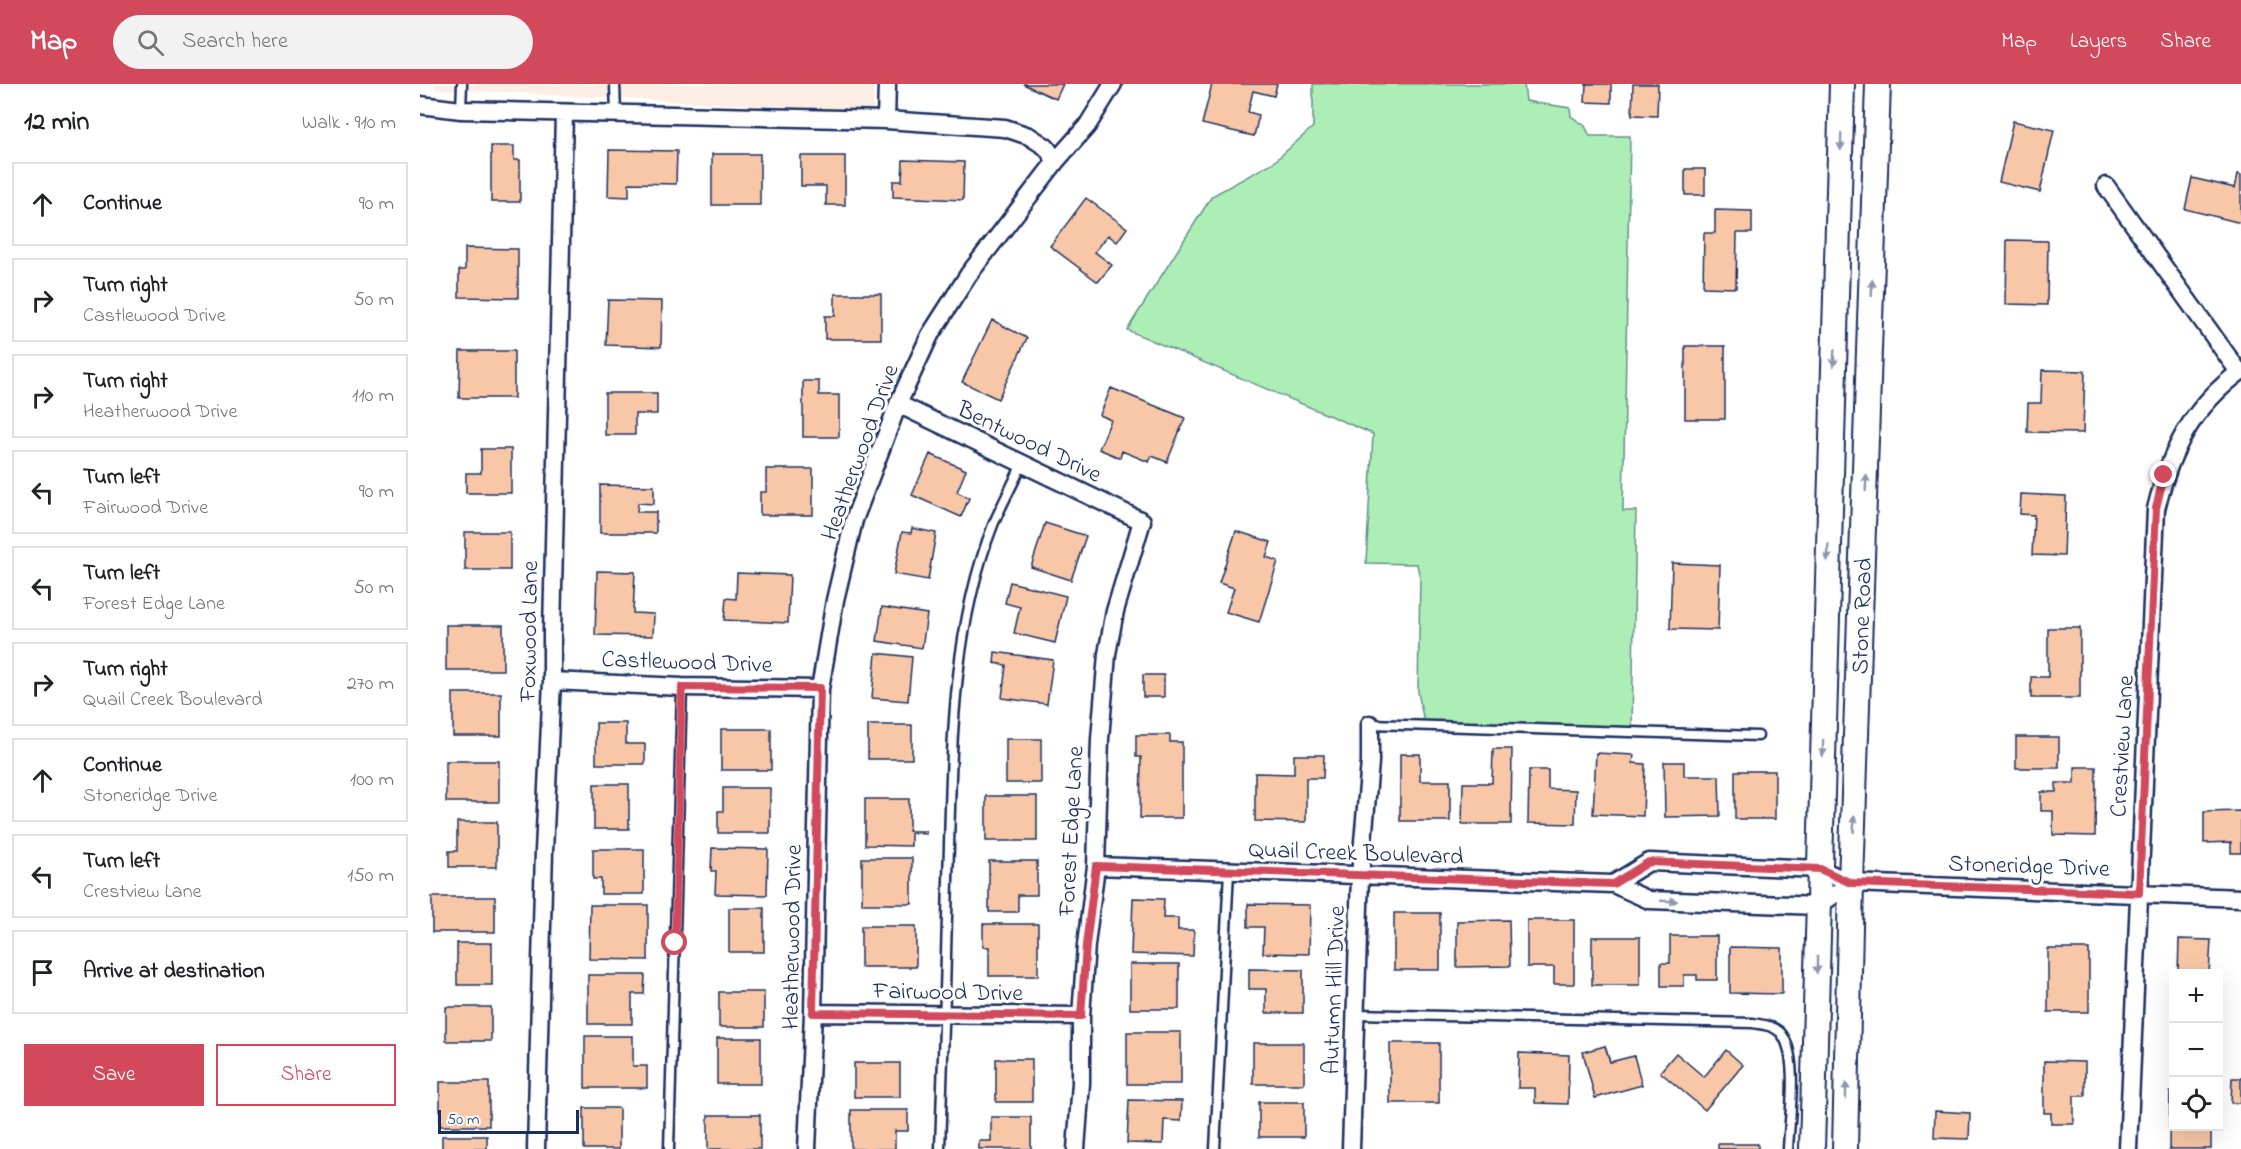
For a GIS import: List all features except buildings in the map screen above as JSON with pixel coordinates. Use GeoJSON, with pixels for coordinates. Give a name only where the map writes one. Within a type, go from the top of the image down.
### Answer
{"type":"FeatureCollection","features":[{"type":"Feature","properties":{"kind":"main road","name":"Stone Road"},"geometry":{"type":"LineString","coordinates":[[1812,1149],[1842,84]]}},
{"type":"Feature","properties":{"kind":"main road","name":"Stone Road"},"geometry":{"type":"LineString","coordinates":[[1845,1149],[1851,883],[1878,84]]}},
{"type":"Feature","properties":{"kind":"main road"},"geometry":{"type":"LineString","coordinates":[[1829,522],[1864,523]]}},
{"type":"Feature","properties":{"kind":"street"},"geometry":{"type":"LineString","coordinates":[[886,120],[887,84]]}},
{"type":"Feature","properties":{"kind":"street","name":"Heatherwood Drive"},"geometry":{"type":"LineString","coordinates":[[807,1149],[813,1013],[820,688],[834,600],[854,520],[898,404],[930,335],[969,274],[1056,161],[1087,126],[1113,84]]}},
{"type":"Feature","properties":{"kind":"street"},"geometry":{"type":"LineString","coordinates":[[420,105],[461,110],[886,120],[1005,128],[1029,136],[1046,147],[1056,161]]}},
{"type":"Feature","properties":{"kind":"street","name":"Foxwood Lane"},"geometry":{"type":"LineString","coordinates":[[536,1149],[544,851],[552,681],[564,113]]}},
{"type":"Feature","properties":{"kind":"street"},"geometry":{"type":"LineString","coordinates":[[2106,186],[2240,372]]}},
{"type":"Feature","properties":{"kind":"street","name":"Crestview Lane"},"geometry":{"type":"LineString","coordinates":[[2128,1149],[2156,508],[2164,475],[2181,436],[2212,397],[2240,372]]}},
{"type":"Feature","properties":{"kind":"street","name":"Bentwood Drive"},"geometry":{"type":"LineString","coordinates":[[898,404],[1142,521]]}},
{"type":"Feature","properties":{"kind":"street","name":"Forest Edge Lane"},"geometry":{"type":"LineString","coordinates":[[1076,1149],[1081,1083],[1081,1016],[1086,945],[1096,866],[1100,739],[1107,654],[1115,611],[1142,521]]}},
{"type":"Feature","properties":{"kind":"street","name":"Castlewood Drive"},"geometry":{"type":"LineString","coordinates":[[552,681],[682,687],[820,688]]}},
{"type":"Feature","properties":{"kind":"street","name":"Autumn Hill Drive"},"geometry":{"type":"LineString","coordinates":[[1351,1149],[1360,876],[1370,762],[1370,724]]}},
{"type":"Feature","properties":{"kind":"street"},"geometry":{"type":"LineString","coordinates":[[1613,884],[1649,862],[1820,869],[1851,883]]}},
{"type":"Feature","properties":{"kind":"street","name":"Quail Creek Boulevard"},"geometry":{"type":"LineString","coordinates":[[1096,866],[1613,884],[1650,900],[1818,906]]}},
{"type":"Feature","properties":{"kind":"street"},"geometry":{"type":"LineString","coordinates":[[1818,906],[1851,883]]}},
{"type":"Feature","properties":{"kind":"street","name":"Stoneridge Drive"},"geometry":{"type":"LineString","coordinates":[[1851,883],[2241,898]]}},
{"type":"Feature","properties":{"kind":"street","name":"Fairwood Drive"},"geometry":{"type":"LineString","coordinates":[[813,1013],[1081,1016]]}},
{"type":"Feature","properties":{"kind":"lane"},"geometry":{"type":"LineString","coordinates":[[461,110],[462,84]]}},
{"type":"Feature","properties":{"kind":"lane"},"geometry":{"type":"LineString","coordinates":[[615,84],[616,114]]}},
{"type":"Feature","properties":{"kind":"lane"},"geometry":{"type":"LineString","coordinates":[[940,1149],[950,769],[959,664],[968,614],[993,525],[1022,464]]}},
{"type":"Feature","properties":{"kind":"lane"},"geometry":{"type":"LineString","coordinates":[[669,1149],[682,687]]}},
{"type":"Feature","properties":{"kind":"lane"},"geometry":{"type":"LineString","coordinates":[[1370,724],[1758,736]]}},
{"type":"Feature","properties":{"kind":"lane"},"geometry":{"type":"LineString","coordinates":[[1215,1149],[1229,872]]}},
{"type":"Feature","properties":{"kind":"lane"},"geometry":{"type":"LineString","coordinates":[[1356,1014],[1753,1023],[1771,1026],[1781,1033],[1788,1047],[1791,1065],[1788,1149]]}},
{"type":"Feature","properties":{"kind":"shaded area"},"geometry":{"type":"Polygon","coordinates":[[[435,84],[874,84],[873,111],[435,89],[435,84]]]}},
{"type":"Feature","properties":{"kind":"green space"},"geometry":{"type":"Polygon","coordinates":[[[1313,84],[1524,84],[1526,101],[1570,108],[1571,116],[1585,126],[1590,136],[1630,136],[1623,511],[1636,511],[1632,729],[1424,722],[1418,692],[1420,578],[1417,564],[1366,563],[1373,434],[1127,330],[1212,196],[1274,162],[1313,127],[1313,84]]]}},
{"type":"Feature","properties":{"kind":"route"},"geometry":{"type":"LineString","coordinates":[[675,943],[682,687],[820,688],[813,1013],[1081,1016],[1086,945],[1096,866],[1613,884],[1649,862],[1820,869],[1851,883],[2139,893],[2156,508],[2164,475]]}}]}
